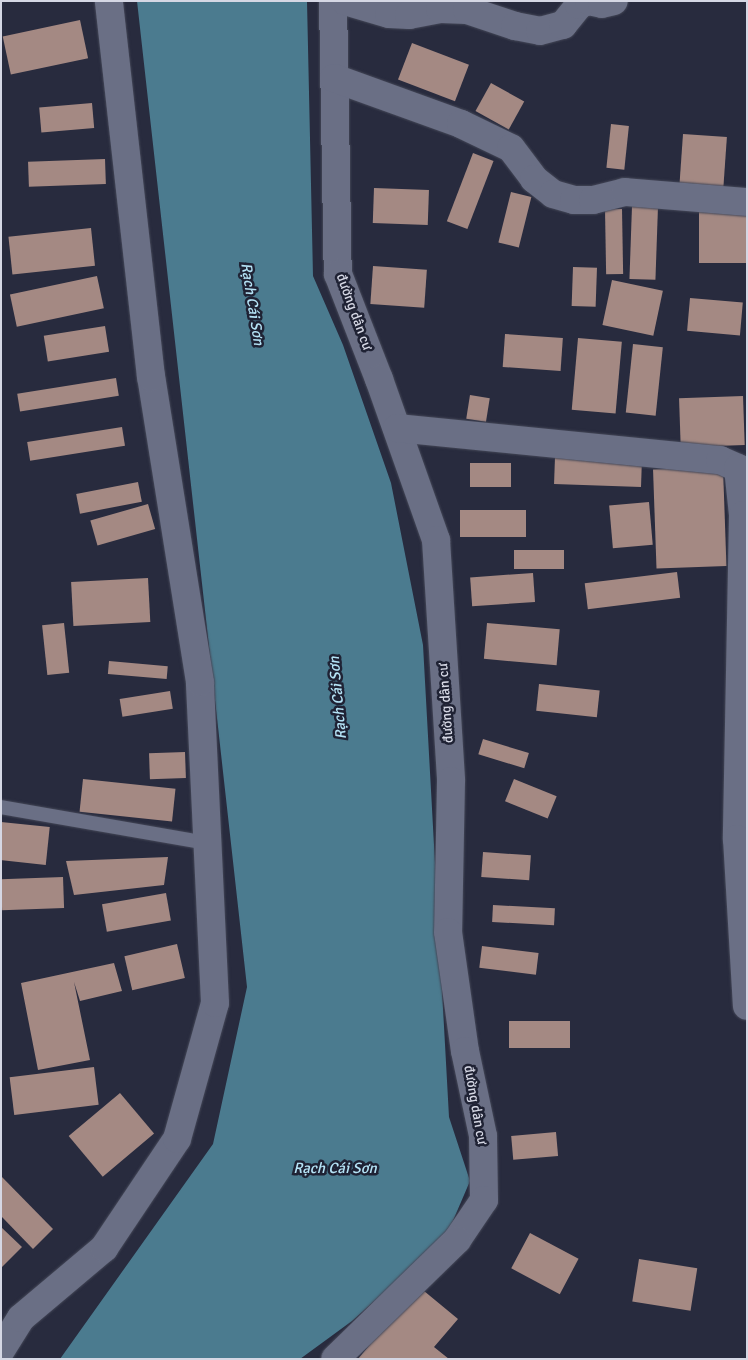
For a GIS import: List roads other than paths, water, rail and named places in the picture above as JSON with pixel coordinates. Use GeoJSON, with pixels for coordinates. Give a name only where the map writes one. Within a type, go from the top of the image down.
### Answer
{"type":"FeatureCollection","features":[{"type":"Feature","properties":{"kind":"street"},"geometry":{"type":"LineString","coordinates":[[1,1350],[21,1318],[104,1248],[177,1140],[215,1003],[200,682],[151,378],[109,1]]}},
{"type":"Feature","properties":{"kind":"street","name":"đường dân cư"},"geometry":{"type":"LineString","coordinates":[[333,1],[338,274],[397,428],[436,540],[451,781],[448,932],[465,1051],[483,1136],[484,1200],[457,1240],[334,1359]]}},
{"type":"Feature","properties":{"kind":"street"},"geometry":{"type":"LineString","coordinates":[[346,1],[389,14],[409,15],[440,9],[467,10],[515,26],[540,31],[563,25],[579,5],[588,1],[602,4],[614,1]]}},
{"type":"Feature","properties":{"kind":"street"},"geometry":{"type":"LineString","coordinates":[[334,78],[461,124],[511,148],[534,179],[553,194],[574,200],[593,200],[625,192],[747,202]]}},
{"type":"Feature","properties":{"kind":"street"},"geometry":{"type":"LineString","coordinates":[[397,428],[720,460],[741,465],[739,472],[743,515],[742,839],[747,1006]]}},
{"type":"Feature","properties":{"kind":"lane"},"geometry":{"type":"LineString","coordinates":[[1,807],[208,843]]}},
{"type":"Feature","properties":{"kind":"water","name":"Rạch Cái Sơn"},"geometry":{"type":"Polygon","coordinates":[[[137,1],[307,1],[313,276],[343,345],[391,483],[423,645],[449,1117],[470,1181],[446,1237],[352,1321],[300,1359],[60,1359],[213,1144],[247,987],[137,1]]]}}]}
